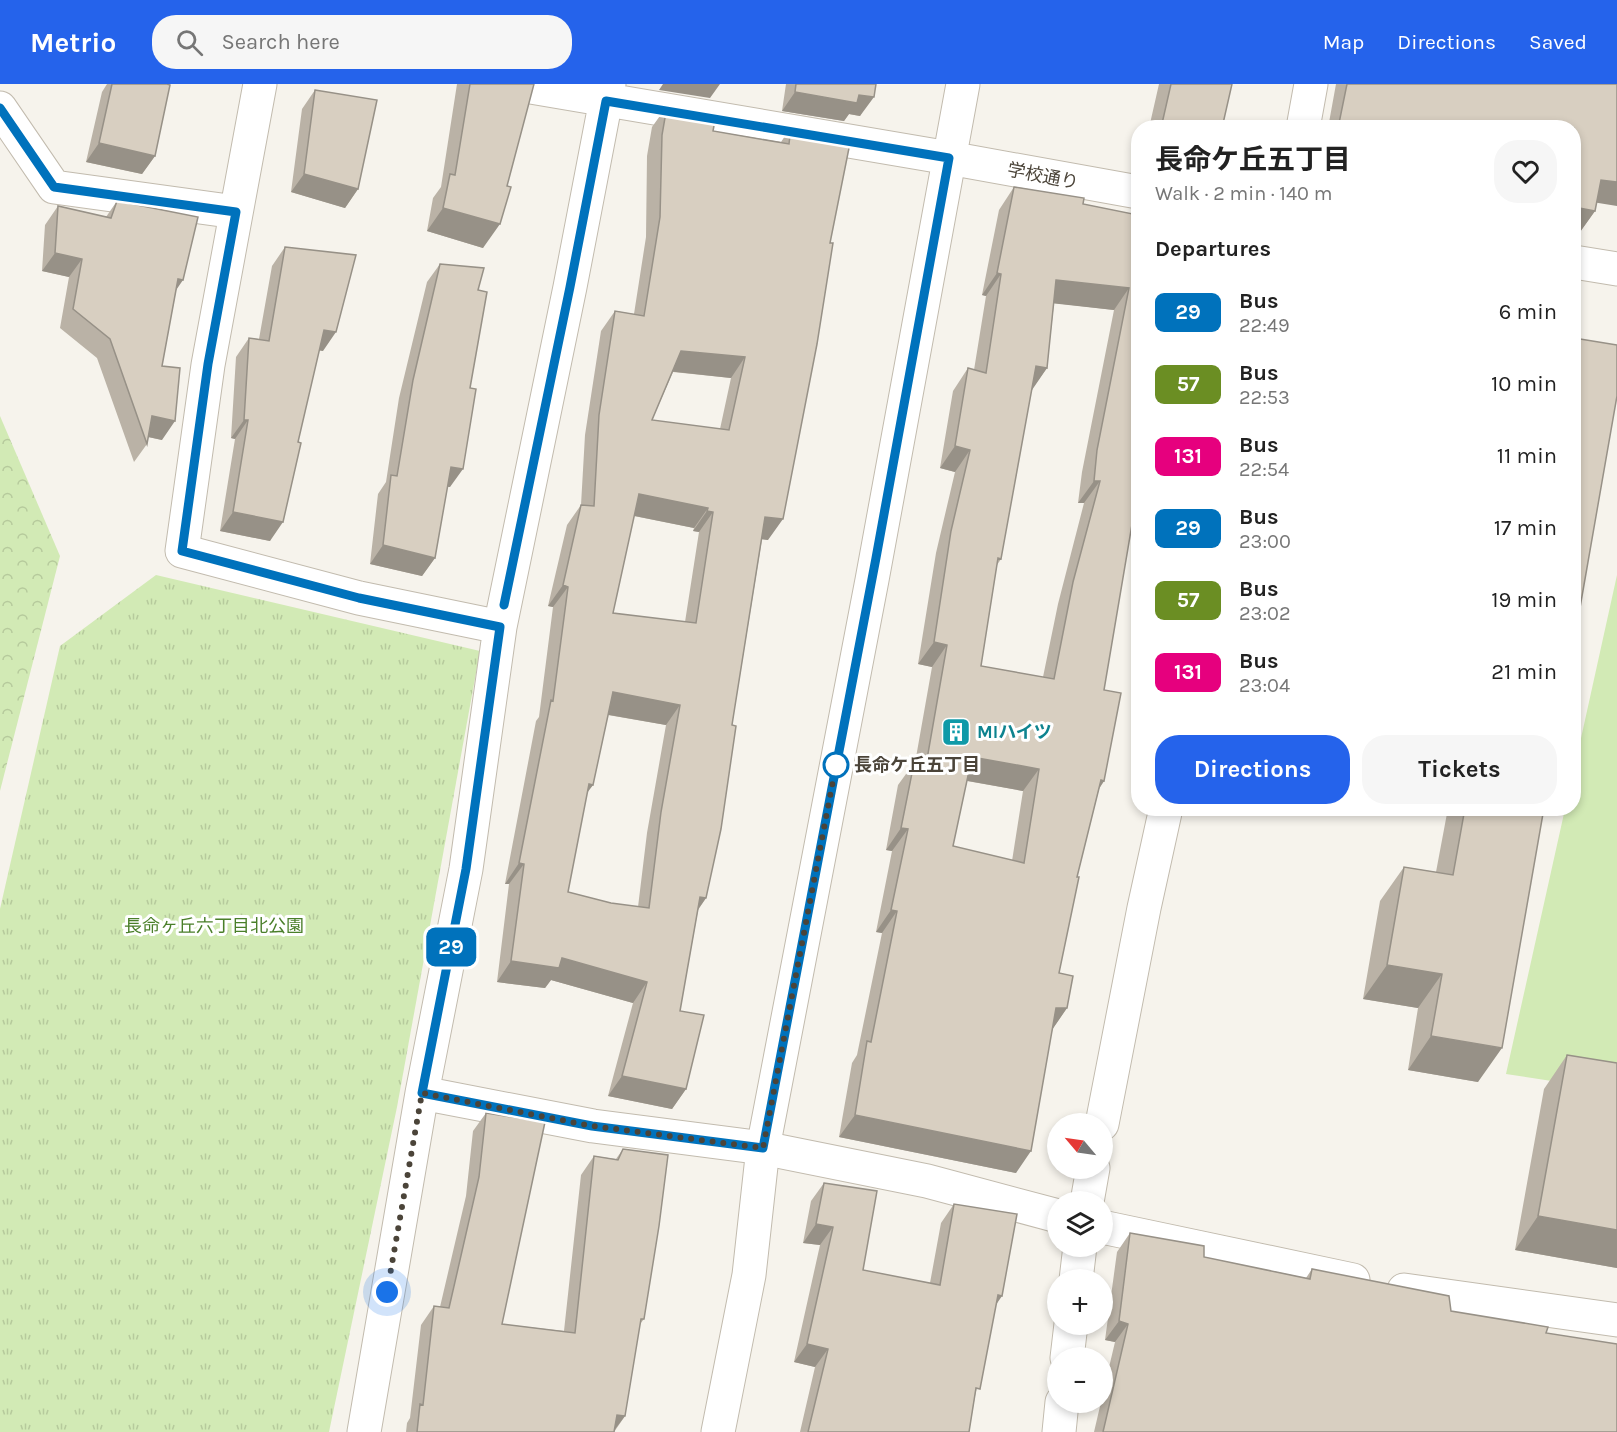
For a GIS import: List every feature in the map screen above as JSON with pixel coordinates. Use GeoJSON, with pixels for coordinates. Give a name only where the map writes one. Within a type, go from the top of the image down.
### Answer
{"type":"FeatureCollection","features":[{"type":"Feature","properties":{"kind":"street"},"geometry":{"type":"LineString","coordinates":[[260,84],[208,364],[182,551],[359,598],[500,627]]}},
{"type":"Feature","properties":{"kind":"street","name":"学校通り"},"geometry":{"type":"LineString","coordinates":[[513,84],[607,92],[1131,191]]}},
{"type":"Feature","properties":{"kind":"street"},"geometry":{"type":"LineString","coordinates":[[718,1432],[749,1275],[763,1148],[874,568],[963,84]]}},
{"type":"Feature","properties":{"kind":"street"},"geometry":{"type":"LineString","coordinates":[[1304,120],[1311,84]]}},
{"type":"Feature","properties":{"kind":"street"},"geometry":{"type":"LineString","coordinates":[[364,1432],[422,1093],[466,869],[500,627],[570,287],[607,92]]}},
{"type":"Feature","properties":{"kind":"street"},"geometry":{"type":"LineString","coordinates":[[0,108],[54,187],[236,212]]}},
{"type":"Feature","properties":{"kind":"street"},"geometry":{"type":"LineString","coordinates":[[1581,263],[1617,269]]}},
{"type":"Feature","properties":{"kind":"street"},"geometry":{"type":"LineString","coordinates":[[1104,1113],[1164,816]]}},
{"type":"Feature","properties":{"kind":"street"},"geometry":{"type":"LineString","coordinates":[[422,1093],[592,1126],[763,1148],[927,1182],[1047,1213]]}},
{"type":"Feature","properties":{"kind":"street"},"geometry":{"type":"LineString","coordinates":[[1113,1229],[1416,1293],[1617,1320]]}},
{"type":"Feature","properties":{"kind":"street"},"geometry":{"type":"LineString","coordinates":[[1059,1432],[1061,1413]]}},
{"type":"Feature","properties":{"kind":"green space"},"geometry":{"type":"Polygon","coordinates":[[[0,416],[60,556],[0,791],[0,416]]]}},
{"type":"Feature","properties":{"kind":"green space","name":"長命ヶ丘六丁目北公園"},"geometry":{"type":"Polygon","coordinates":[[[156,575],[480,651],[397,1107],[329,1432],[0,1432],[0,909],[60,646],[156,575]]]}},
{"type":"Feature","properties":{"kind":"green space"},"geometry":{"type":"Polygon","coordinates":[[[1617,575],[1617,1091],[1506,1074],[1563,816],[1581,816],[1581,738],[1617,575]]]}},
{"type":"Feature","properties":{"kind":"building"},"geometry":{"type":"Polygon","coordinates":[[[112,84],[170,85],[155,156],[99,143],[112,84]]]}},
{"type":"Feature","properties":{"kind":"building"},"geometry":{"type":"Polygon","coordinates":[[[470,84],[534,84],[507,186],[511,187],[500,224],[443,208],[450,174],[455,175],[470,84]]]}},
{"type":"Feature","properties":{"kind":"building"},"geometry":{"type":"Polygon","coordinates":[[[796,84],[876,84],[874,97],[859,95],[857,103],[795,92],[796,84]]]}},
{"type":"Feature","properties":{"kind":"building"},"geometry":{"type":"Polygon","coordinates":[[[1171,84],[1232,84],[1224,120],[1163,120],[1171,84]]]}},
{"type":"Feature","properties":{"kind":"building"},"geometry":{"type":"Polygon","coordinates":[[[1347,84],[1617,84],[1617,182],[1601,180],[1595,211],[1581,208],[1581,120],[1340,120],[1347,84]]]}},
{"type":"Feature","properties":{"kind":"building"},"geometry":{"type":"Polygon","coordinates":[[[315,90],[377,100],[358,189],[304,174],[315,90]]]}},
{"type":"Feature","properties":{"kind":"building"},"geometry":{"type":"Polygon","coordinates":[[[667,106],[716,115],[713,131],[789,144],[791,127],[851,138],[830,243],[833,243],[817,344],[783,519],[765,517],[732,725],[736,726],[721,829],[706,898],[700,897],[680,1011],[704,1015],[686,1089],[622,1076],[647,982],[562,958],[559,968],[511,961],[524,864],[519,863],[551,700],[553,701],[568,587],[563,585],[581,505],[594,506],[599,415],[615,311],[644,316],[660,217],[662,135],[667,106]],[[681,351],[652,420],[729,430],[745,357],[681,351]],[[639,494],[613,613],[696,623],[713,512],[707,511],[708,508],[639,494]],[[613,692],[593,785],[589,784],[568,892],[611,903],[649,908],[661,812],[680,705],[613,692]]]}},
{"type":"Feature","properties":{"kind":"building"},"geometry":{"type":"Polygon","coordinates":[[[1014,187],[1084,198],[1083,204],[1131,214],[1131,530],[1104,690],[1121,693],[1104,781],[1101,780],[1077,877],[1079,877],[1059,973],[1073,976],[1067,1008],[1056,1008],[1031,1151],[855,1115],[867,1041],[871,1042],[897,911],[891,910],[908,829],[901,828],[914,763],[926,765],[947,645],[934,642],[951,531],[970,450],[955,446],[968,368],[986,373],[1001,274],[997,273],[1014,187]],[[1056,280],[1047,368],[1036,366],[1001,559],[998,558],[981,666],[1054,679],[1073,582],[1100,481],[1094,481],[1097,450],[1129,288],[1056,280]],[[972,757],[953,846],[1024,863],[1039,769],[972,757]]]}},
{"type":"Feature","properties":{"kind":"building"},"geometry":{"type":"Polygon","coordinates":[[[117,201],[198,217],[183,280],[178,279],[162,366],[180,368],[175,421],[152,416],[147,444],[110,339],[73,309],[82,259],[55,253],[58,206],[111,218],[117,201]]]}},
{"type":"Feature","properties":{"kind":"building"},"geometry":{"type":"Polygon","coordinates":[[[285,247],[356,255],[336,332],[324,330],[298,442],[301,443],[283,522],[233,512],[248,420],[244,420],[249,338],[269,341],[285,247]]]}},
{"type":"Feature","properties":{"kind":"building"},"geometry":{"type":"Polygon","coordinates":[[[440,264],[484,268],[478,290],[487,292],[470,388],[476,389],[463,469],[451,467],[435,558],[383,545],[391,475],[397,476],[413,380],[440,264]]]}},
{"type":"Feature","properties":{"kind":"building"},"geometry":{"type":"Polygon","coordinates":[[[1581,339],[1617,345],[1617,396],[1581,602],[1581,339]]]}},
{"type":"Feature","properties":{"kind":"building"},"geometry":{"type":"Polygon","coordinates":[[[1464,816],[1543,816],[1502,1048],[1431,1036],[1442,974],[1387,965],[1404,867],[1453,875],[1464,816]]]}},
{"type":"Feature","properties":{"kind":"building"},"geometry":{"type":"Polygon","coordinates":[[[1567,1055],[1617,1063],[1617,1230],[1538,1216],[1567,1055]]]}},
{"type":"Feature","properties":{"kind":"building"},"geometry":{"type":"Polygon","coordinates":[[[486,1113],[545,1122],[502,1324],[575,1333],[594,1156],[618,1160],[623,1149],[668,1155],[644,1319],[641,1319],[625,1416],[617,1415],[614,1432],[417,1432],[420,1404],[423,1405],[434,1306],[449,1308],[479,1177],[486,1113]]]}},
{"type":"Feature","properties":{"kind":"building"},"geometry":{"type":"Polygon","coordinates":[[[824,1183],[877,1191],[863,1270],[940,1285],[954,1204],[1017,1214],[1002,1296],[998,1295],[980,1389],[976,1388],[969,1432],[808,1432],[828,1349],[807,1344],[833,1227],[816,1224],[824,1183]]]}},
{"type":"Feature","properties":{"kind":"building"},"geometry":{"type":"Polygon","coordinates":[[[1130,1233],[1204,1246],[1204,1257],[1310,1279],[1312,1269],[1449,1296],[1451,1311],[1548,1327],[1546,1333],[1617,1344],[1617,1432],[1103,1432],[1107,1413],[1113,1413],[1113,1389],[1128,1324],[1119,1321],[1130,1233]]]}},
{"type":"Feature","properties":{"kind":"bus line","name":"29"},"geometry":{"type":"LineString","coordinates":[[0,108],[54,187],[236,212],[208,364],[182,551],[359,598],[500,627],[466,869],[422,1093],[592,1126],[763,1148],[876,558],[949,158],[606,101],[504,605]]}},
{"type":"Feature","properties":{"kind":"place","name":"MIハイツ"},"geometry":{"type":"Point","coordinates":[956,732]}},
{"type":"Feature","properties":{"kind":"place","name":"長命ケ丘五丁目"},"geometry":{"type":"Point","coordinates":[836,765]}},
{"type":"Feature","properties":{"kind":"route"},"geometry":{"type":"LineString","coordinates":[[387,1292],[422,1093],[592,1126],[763,1148],[836,765]]}}]}
